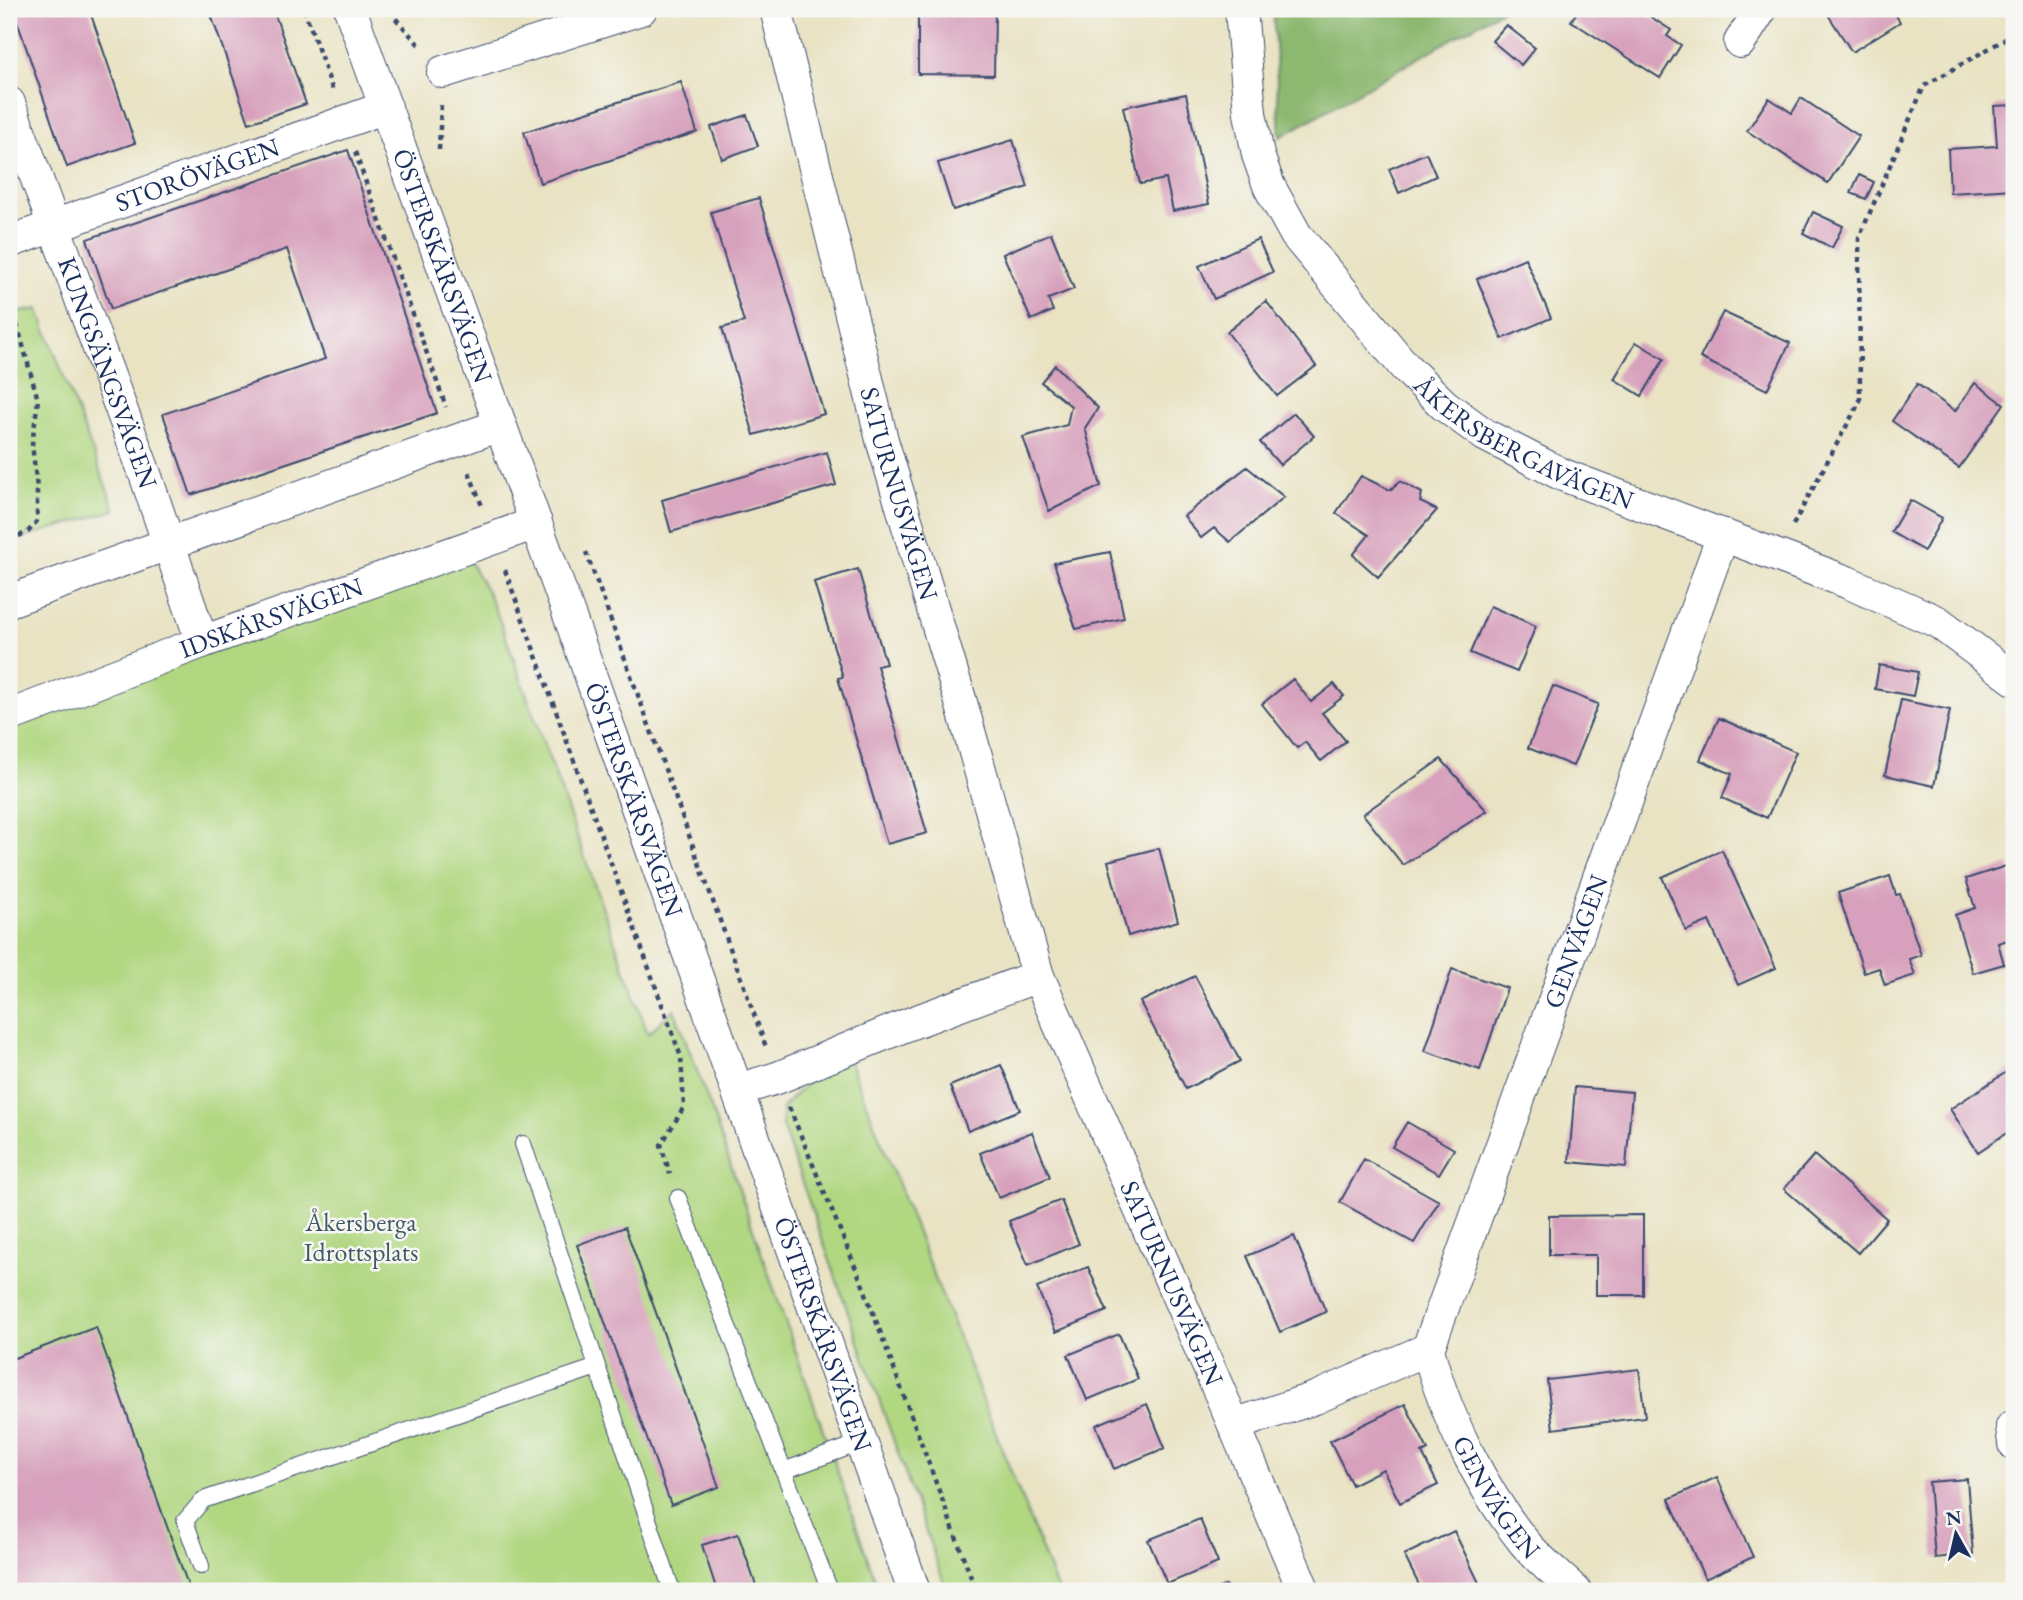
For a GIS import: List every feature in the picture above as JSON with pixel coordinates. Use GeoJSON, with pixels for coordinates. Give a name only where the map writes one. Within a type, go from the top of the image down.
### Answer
{"type":"FeatureCollection","features":[{"type":"Feature","properties":{"kind":"street","name":"ÖSTERSKÄRSVÄGEN"},"geometry":{"type":"LineString","coordinates":[[351,9],[738,1090],[914,1591]]}},
{"type":"Feature","properties":{"kind":"street"},"geometry":{"type":"LineString","coordinates":[[443,72],[641,9]]}},
{"type":"Feature","properties":{"kind":"street","name":"SATURNUSVÄGEN"},"geometry":{"type":"LineString","coordinates":[[776,9],[882,440],[960,699],[1038,976],[1304,1591]]}},
{"type":"Feature","properties":{"kind":"street","name":"ÅKERSBERGAVÄGEN"},"geometry":{"type":"LineString","coordinates":[[1241,9],[1250,113],[1258,155],[1269,186],[1296,235],[1405,368],[1444,405],[1485,435],[1563,475],[1847,582],[1938,622],[2014,680]]}},
{"type":"Feature","properties":{"kind":"street"},"geometry":{"type":"LineString","coordinates":[[1740,42],[1761,9]]}},
{"type":"Feature","properties":{"kind":"street","name":"KUNGSÄNGSVÄGEN"},"geometry":{"type":"LineString","coordinates":[[9,103],[145,474],[202,642]]}},
{"type":"Feature","properties":{"kind":"street","name":"STORÖVÄGEN"},"geometry":{"type":"LineString","coordinates":[[9,242],[386,107]]}},
{"type":"Feature","properties":{"kind":"street"},"geometry":{"type":"LineString","coordinates":[[9,601],[500,425]]}},
{"type":"Feature","properties":{"kind":"street","name":"IDSKÄRSVÄGEN"},"geometry":{"type":"LineString","coordinates":[[9,716],[202,642],[536,523]]}},
{"type":"Feature","properties":{"kind":"street","name":"GENVÄGEN"},"geometry":{"type":"LineString","coordinates":[[1575,1591],[1525,1543],[1478,1474],[1436,1379],[1428,1349],[1723,535]]}},
{"type":"Feature","properties":{"kind":"street"},"geometry":{"type":"LineString","coordinates":[[738,1090],[777,1078],[909,1024],[1038,976]]}},
{"type":"Feature","properties":{"kind":"street"},"geometry":{"type":"LineString","coordinates":[[1234,1425],[1315,1398],[1428,1349]]}},
{"type":"Feature","properties":{"kind":"lane"},"geometry":{"type":"LineString","coordinates":[[523,1144],[672,1591]]}},
{"type":"Feature","properties":{"kind":"lane"},"geometry":{"type":"LineString","coordinates":[[678,1198],[830,1591]]}},
{"type":"Feature","properties":{"kind":"lane"},"geometry":{"type":"LineString","coordinates":[[201,1566],[185,1521],[203,1500],[597,1367]]}},
{"type":"Feature","properties":{"kind":"lane"},"geometry":{"type":"LineString","coordinates":[[783,1471],[860,1443]]}},
{"type":"Feature","properties":{"kind":"path"},"geometry":{"type":"LineString","coordinates":[[304,9],[681,1057],[684,1107],[661,1145],[678,1198]]}},
{"type":"Feature","properties":{"kind":"path"},"geometry":{"type":"LineString","coordinates":[[387,9],[391,21]]}},
{"type":"Feature","properties":{"kind":"path"},"geometry":{"type":"LineString","coordinates":[[387,9],[443,72],[439,155],[435,142]]}},
{"type":"Feature","properties":{"kind":"path"},"geometry":{"type":"LineString","coordinates":[[1777,556],[1860,401],[1859,238],[1924,86],[2014,34]]}},
{"type":"Feature","properties":{"kind":"path"},"geometry":{"type":"LineString","coordinates":[[9,295],[38,400],[32,444],[37,488],[37,521],[28,532],[9,540]]}},
{"type":"Feature","properties":{"kind":"path"},"geometry":{"type":"LineString","coordinates":[[582,543],[777,1078],[864,1288],[976,1591]]}},
{"type":"Feature","properties":{"kind":"green space"},"geometry":{"type":"Polygon","coordinates":[[[1273,9],[1504,9],[1280,137],[1273,9]]]}},
{"type":"Feature","properties":{"kind":"green space"},"geometry":{"type":"Polygon","coordinates":[[[38,309],[115,510],[9,542],[9,314],[38,309]]]}},
{"type":"Feature","properties":{"kind":"green space","name":"Åkersberga Idrottsplats"},"geometry":{"type":"Polygon","coordinates":[[[466,555],[488,593],[500,621],[648,1034],[674,1009],[879,1591],[9,1591],[9,721],[466,555]]]}},
{"type":"Feature","properties":{"kind":"green space"},"geometry":{"type":"Polygon","coordinates":[[[849,1060],[1058,1591],[947,1591],[782,1126],[782,1108],[813,1077],[849,1060]]]}},
{"type":"Feature","properties":{"kind":"building"},"geometry":{"type":"Polygon","coordinates":[[[13,9],[89,9],[135,143],[67,167],[13,9]]]}},
{"type":"Feature","properties":{"kind":"building"},"geometry":{"type":"Polygon","coordinates":[[[209,9],[273,9],[306,104],[249,123],[209,9]]]}},
{"type":"Feature","properties":{"kind":"building"},"geometry":{"type":"Polygon","coordinates":[[[918,9],[964,9],[964,13],[995,13],[994,75],[918,74],[918,9]]]}},
{"type":"Feature","properties":{"kind":"building"},"geometry":{"type":"Polygon","coordinates":[[[1579,9],[1638,9],[1671,30],[1667,36],[1681,45],[1660,78],[1571,21],[1579,9]]]}},
{"type":"Feature","properties":{"kind":"building"},"geometry":{"type":"Polygon","coordinates":[[[1892,9],[1900,22],[1852,52],[1825,10],[1892,9]]]}},
{"type":"Feature","properties":{"kind":"building"},"geometry":{"type":"Polygon","coordinates":[[[1506,25],[1535,48],[1521,65],[1492,41],[1506,25]]]}},
{"type":"Feature","properties":{"kind":"building"},"geometry":{"type":"Polygon","coordinates":[[[681,82],[697,132],[540,183],[524,132],[681,82]]]}},
{"type":"Feature","properties":{"kind":"building"},"geometry":{"type":"Polygon","coordinates":[[[1186,94],[1209,204],[1173,211],[1166,179],[1140,184],[1123,107],[1186,94]]]}},
{"type":"Feature","properties":{"kind":"building"},"geometry":{"type":"Polygon","coordinates":[[[1769,98],[1792,113],[1801,98],[1859,136],[1828,183],[1747,131],[1769,98]]]}},
{"type":"Feature","properties":{"kind":"building"},"geometry":{"type":"Polygon","coordinates":[[[2014,105],[2014,189],[1950,193],[1948,149],[1997,146],[1994,106],[2014,105]]]}},
{"type":"Feature","properties":{"kind":"building"},"geometry":{"type":"Polygon","coordinates":[[[747,115],[758,146],[722,159],[711,127],[747,115]]]}},
{"type":"Feature","properties":{"kind":"building"},"geometry":{"type":"Polygon","coordinates":[[[1013,140],[1028,187],[953,210],[938,163],[1013,140]]]}},
{"type":"Feature","properties":{"kind":"building"},"geometry":{"type":"Polygon","coordinates":[[[348,150],[437,413],[191,495],[163,414],[325,359],[287,249],[111,309],[87,239],[348,150]]]}},
{"type":"Feature","properties":{"kind":"building"},"geometry":{"type":"Polygon","coordinates":[[[1426,153],[1436,176],[1399,193],[1389,169],[1426,153]]]}},
{"type":"Feature","properties":{"kind":"building"},"geometry":{"type":"Polygon","coordinates":[[[1859,175],[1874,182],[1866,199],[1851,193],[1859,175]]]}},
{"type":"Feature","properties":{"kind":"building"},"geometry":{"type":"Polygon","coordinates":[[[759,198],[824,414],[754,435],[722,328],[744,322],[711,212],[759,198]]]}},
{"type":"Feature","properties":{"kind":"building"},"geometry":{"type":"Polygon","coordinates":[[[1813,212],[1843,226],[1832,248],[1803,233],[1813,212]]]}},
{"type":"Feature","properties":{"kind":"building"},"geometry":{"type":"Polygon","coordinates":[[[1051,233],[1074,289],[1048,299],[1053,311],[1031,320],[1003,254],[1051,233]]]}},
{"type":"Feature","properties":{"kind":"building"},"geometry":{"type":"Polygon","coordinates":[[[1258,239],[1273,272],[1214,299],[1199,266],[1258,239]]]}},
{"type":"Feature","properties":{"kind":"building"},"geometry":{"type":"Polygon","coordinates":[[[1525,258],[1551,318],[1502,339],[1477,279],[1525,258]]]}},
{"type":"Feature","properties":{"kind":"building"},"geometry":{"type":"Polygon","coordinates":[[[1266,301],[1316,366],[1277,396],[1227,332],[1266,301]]]}},
{"type":"Feature","properties":{"kind":"building"},"geometry":{"type":"Polygon","coordinates":[[[1723,312],[1790,343],[1767,390],[1700,358],[1723,312]]]}},
{"type":"Feature","properties":{"kind":"building"},"geometry":{"type":"Polygon","coordinates":[[[1636,342],[1664,359],[1642,396],[1614,379],[1636,342]]]}},
{"type":"Feature","properties":{"kind":"building"},"geometry":{"type":"Polygon","coordinates":[[[1055,365],[1098,408],[1085,428],[1101,486],[1049,511],[1023,437],[1067,425],[1071,406],[1041,382],[1055,365]]]}},
{"type":"Feature","properties":{"kind":"building"},"geometry":{"type":"Polygon","coordinates":[[[1975,383],[2004,404],[1959,468],[1892,421],[1917,384],[1955,411],[1975,383]]]}},
{"type":"Feature","properties":{"kind":"building"},"geometry":{"type":"Polygon","coordinates":[[[1294,413],[1314,436],[1280,465],[1260,442],[1294,413]]]}},
{"type":"Feature","properties":{"kind":"building"},"geometry":{"type":"Polygon","coordinates":[[[827,452],[836,485],[671,532],[662,500],[827,452]]]}},
{"type":"Feature","properties":{"kind":"building"},"geometry":{"type":"Polygon","coordinates":[[[1247,467],[1284,497],[1230,542],[1214,528],[1201,538],[1184,516],[1247,467]]]}},
{"type":"Feature","properties":{"kind":"building"},"geometry":{"type":"Polygon","coordinates":[[[1361,476],[1390,490],[1400,481],[1422,493],[1420,502],[1437,510],[1378,577],[1353,555],[1369,535],[1336,513],[1361,476]]]}},
{"type":"Feature","properties":{"kind":"building"},"geometry":{"type":"Polygon","coordinates":[[[1910,500],[1942,518],[1924,551],[1891,532],[1910,500]]]}},
{"type":"Feature","properties":{"kind":"building"},"geometry":{"type":"Polygon","coordinates":[[[1110,552],[1124,618],[1076,629],[1054,563],[1110,552]]]}},
{"type":"Feature","properties":{"kind":"building"},"geometry":{"type":"Polygon","coordinates":[[[858,569],[886,664],[877,666],[927,833],[887,844],[838,678],[843,677],[814,582],[858,569]]]}},
{"type":"Feature","properties":{"kind":"building"},"geometry":{"type":"Polygon","coordinates":[[[1490,606],[1536,626],[1517,672],[1470,653],[1490,606]]]}},
{"type":"Feature","properties":{"kind":"building"},"geometry":{"type":"Polygon","coordinates":[[[1879,665],[1918,672],[1913,696],[1875,689],[1879,665]]]}},
{"type":"Feature","properties":{"kind":"building"},"geometry":{"type":"Polygon","coordinates":[[[1293,679],[1311,702],[1334,684],[1344,696],[1322,713],[1346,741],[1321,761],[1305,742],[1297,748],[1262,704],[1293,679]]]}},
{"type":"Feature","properties":{"kind":"building"},"geometry":{"type":"Polygon","coordinates":[[[1553,686],[1598,704],[1573,766],[1528,748],[1553,686]]]}},
{"type":"Feature","properties":{"kind":"building"},"geometry":{"type":"Polygon","coordinates":[[[1901,700],[1950,710],[1934,786],[1885,775],[1901,700]]]}},
{"type":"Feature","properties":{"kind":"building"},"geometry":{"type":"Polygon","coordinates":[[[1719,718],[1796,752],[1767,818],[1722,798],[1732,774],[1700,760],[1719,718]]]}},
{"type":"Feature","properties":{"kind":"building"},"geometry":{"type":"Polygon","coordinates":[[[1441,759],[1487,811],[1403,865],[1363,814],[1441,759]]]}},
{"type":"Feature","properties":{"kind":"building"},"geometry":{"type":"Polygon","coordinates":[[[1159,848],[1178,921],[1128,936],[1108,861],[1159,848]]]}},
{"type":"Feature","properties":{"kind":"building"},"geometry":{"type":"Polygon","coordinates":[[[1722,850],[1776,968],[1738,985],[1709,921],[1686,931],[1662,877],[1722,850]]]}},
{"type":"Feature","properties":{"kind":"building"},"geometry":{"type":"Polygon","coordinates":[[[2009,865],[2014,881],[2014,938],[1998,943],[2004,964],[1973,973],[1955,915],[1975,908],[1966,879],[2009,865]]]}},
{"type":"Feature","properties":{"kind":"building"},"geometry":{"type":"Polygon","coordinates":[[[1890,876],[1896,895],[1900,894],[1921,955],[1909,959],[1915,975],[1885,985],[1879,968],[1864,973],[1838,893],[1890,876]]]}},
{"type":"Feature","properties":{"kind":"building"},"geometry":{"type":"Polygon","coordinates":[[[1452,969],[1507,988],[1480,1070],[1425,1051],[1452,969]]]}},
{"type":"Feature","properties":{"kind":"building"},"geometry":{"type":"Polygon","coordinates":[[[1195,976],[1240,1061],[1186,1089],[1140,1002],[1195,976]]]}},
{"type":"Feature","properties":{"kind":"building"},"geometry":{"type":"Polygon","coordinates":[[[1001,1065],[1020,1110],[968,1131],[950,1086],[1001,1065]]]}},
{"type":"Feature","properties":{"kind":"building"},"geometry":{"type":"Polygon","coordinates":[[[2014,1067],[2014,1128],[1978,1152],[1950,1109],[2014,1067]]]}},
{"type":"Feature","properties":{"kind":"building"},"geometry":{"type":"Polygon","coordinates":[[[1575,1087],[1632,1092],[1626,1167],[1569,1162],[1575,1087]]]}},
{"type":"Feature","properties":{"kind":"building"},"geometry":{"type":"Polygon","coordinates":[[[1407,1122],[1454,1149],[1439,1174],[1392,1147],[1407,1122]]]}},
{"type":"Feature","properties":{"kind":"building"},"geometry":{"type":"Polygon","coordinates":[[[1032,1132],[1050,1177],[999,1198],[980,1153],[1032,1132]]]}},
{"type":"Feature","properties":{"kind":"building"},"geometry":{"type":"Polygon","coordinates":[[[1814,1155],[1887,1219],[1858,1253],[1784,1189],[1814,1155]]]}},
{"type":"Feature","properties":{"kind":"building"},"geometry":{"type":"Polygon","coordinates":[[[1364,1159],[1439,1201],[1414,1243],[1340,1202],[1364,1159]]]}},
{"type":"Feature","properties":{"kind":"building"},"geometry":{"type":"Polygon","coordinates":[[[1061,1200],[1079,1244],[1028,1265],[1009,1221],[1061,1200]]]}},
{"type":"Feature","properties":{"kind":"building"},"geometry":{"type":"Polygon","coordinates":[[[1643,1215],[1643,1295],[1596,1295],[1596,1255],[1549,1255],[1549,1216],[1643,1215]]]}},
{"type":"Feature","properties":{"kind":"building"},"geometry":{"type":"Polygon","coordinates":[[[625,1227],[719,1487],[671,1505],[577,1245],[625,1227]]]}},
{"type":"Feature","properties":{"kind":"building"},"geometry":{"type":"Polygon","coordinates":[[[1294,1236],[1326,1312],[1280,1332],[1247,1256],[1294,1236]]]}},
{"type":"Feature","properties":{"kind":"building"},"geometry":{"type":"Polygon","coordinates":[[[1088,1267],[1107,1311],[1056,1332],[1037,1288],[1088,1267]]]}},
{"type":"Feature","properties":{"kind":"building"},"geometry":{"type":"Polygon","coordinates":[[[96,1327],[190,1591],[9,1591],[9,1360],[96,1327]]]}},
{"type":"Feature","properties":{"kind":"building"},"geometry":{"type":"Polygon","coordinates":[[[1119,1334],[1138,1379],[1087,1400],[1068,1355],[1119,1334]]]}},
{"type":"Feature","properties":{"kind":"building"},"geometry":{"type":"Polygon","coordinates":[[[1639,1369],[1645,1417],[1553,1429],[1547,1380],[1639,1369]]]}},
{"type":"Feature","properties":{"kind":"building"},"geometry":{"type":"Polygon","coordinates":[[[1147,1404],[1165,1448],[1114,1469],[1096,1425],[1147,1404]]]}},
{"type":"Feature","properties":{"kind":"building"},"geometry":{"type":"Polygon","coordinates":[[[1405,1404],[1428,1450],[1422,1453],[1438,1485],[1400,1503],[1383,1469],[1352,1485],[1330,1441],[1405,1404]]]}},
{"type":"Feature","properties":{"kind":"building"},"geometry":{"type":"Polygon","coordinates":[[[1717,1477],[1753,1557],[1705,1579],[1669,1499],[1717,1477]]]}},
{"type":"Feature","properties":{"kind":"building"},"geometry":{"type":"Polygon","coordinates":[[[1967,1479],[1973,1554],[1935,1558],[1929,1482],[1967,1479]]]}},
{"type":"Feature","properties":{"kind":"building"},"geometry":{"type":"Polygon","coordinates":[[[1200,1519],[1218,1563],[1167,1584],[1148,1540],[1200,1519]]]}},
{"type":"Feature","properties":{"kind":"building"},"geometry":{"type":"Polygon","coordinates":[[[1454,1531],[1483,1591],[1422,1591],[1404,1555],[1454,1531]]]}},
{"type":"Feature","properties":{"kind":"building"},"geometry":{"type":"Polygon","coordinates":[[[738,1534],[758,1591],[717,1591],[702,1545],[738,1534]]]}},
{"type":"Feature","properties":{"kind":"building"},"geometry":{"type":"Polygon","coordinates":[[[1226,1585],[1229,1591],[1212,1591],[1226,1585]]]}}]}
